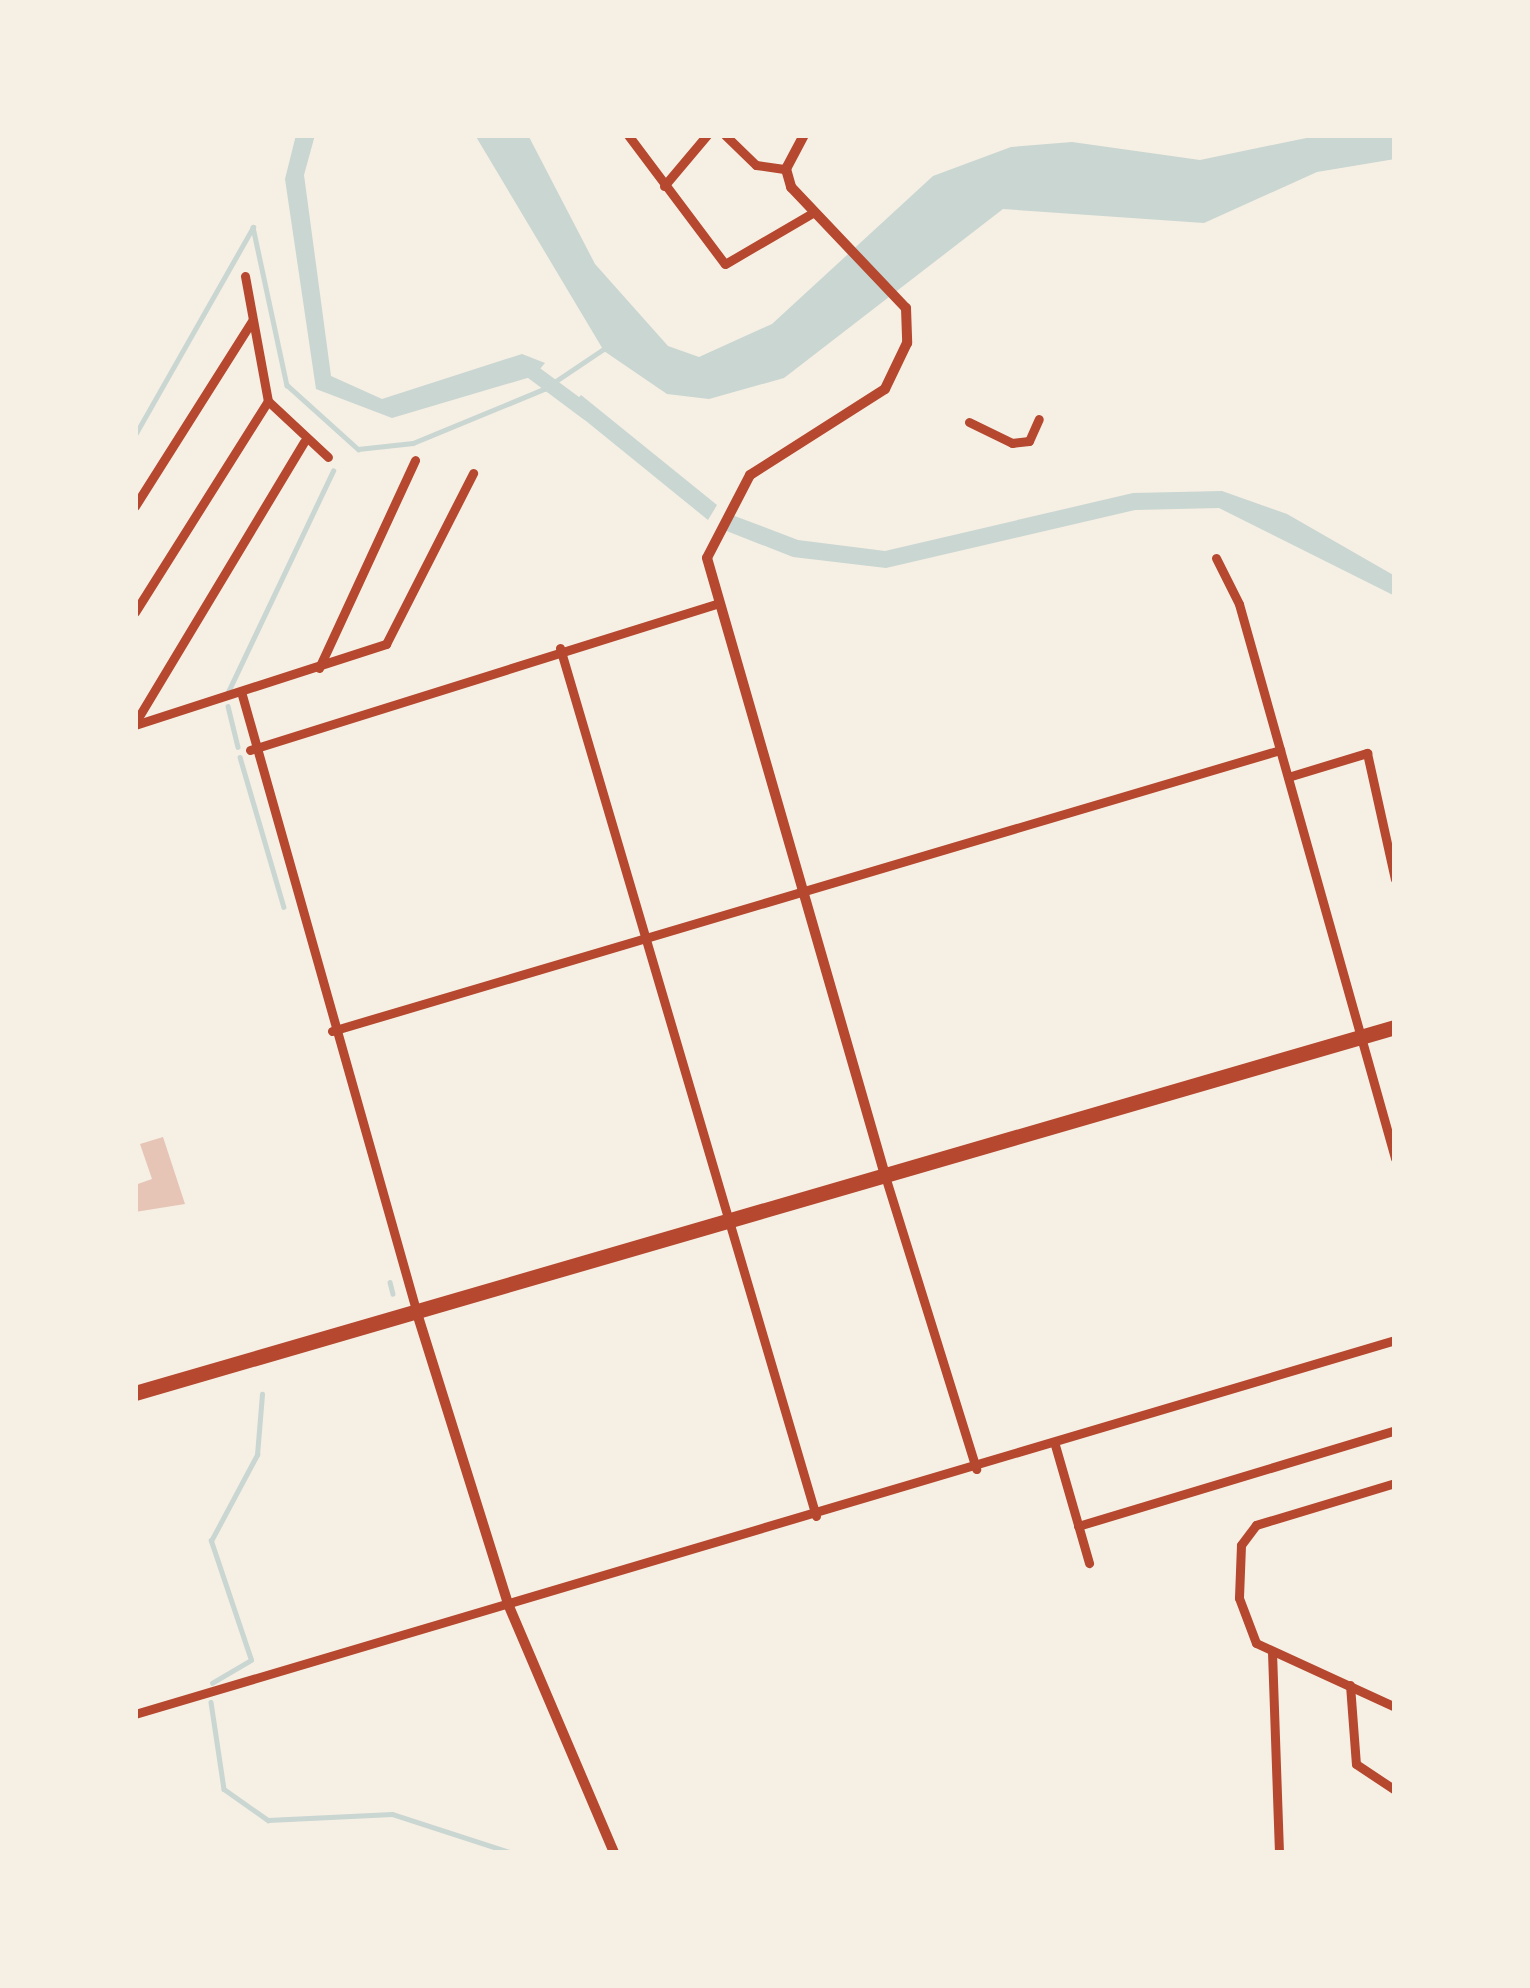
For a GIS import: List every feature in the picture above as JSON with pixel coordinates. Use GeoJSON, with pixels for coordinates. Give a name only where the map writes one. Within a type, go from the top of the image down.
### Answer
{"type":"FeatureCollection","features":[{"type":"Feature","properties":{"kind":"highway"},"geometry":{"type":"LineString","coordinates":[[135,1393],[1395,1027]]}},
{"type":"Feature","properties":{"kind":"street"},"geometry":{"type":"LineString","coordinates":[[664,186],[706,135]]}},
{"type":"Feature","properties":{"kind":"street"},"geometry":{"type":"LineString","coordinates":[[725,135],[756,165],[786,169],[826,226],[903,303],[908,333],[891,382],[770,458],[728,504],[706,549],[885,1174],[976,1468]]}},
{"type":"Feature","properties":{"kind":"street"},"geometry":{"type":"LineString","coordinates":[[786,169],[804,135]]}},
{"type":"Feature","properties":{"kind":"street"},"geometry":{"type":"LineString","coordinates":[[634,138],[664,186],[730,266],[814,212]]}},
{"type":"Feature","properties":{"kind":"street"},"geometry":{"type":"LineString","coordinates":[[245,276],[268,401],[304,442],[328,458]]}},
{"type":"Feature","properties":{"kind":"street"},"geometry":{"type":"LineString","coordinates":[[135,506],[252,321]]}},
{"type":"Feature","properties":{"kind":"street"},"geometry":{"type":"LineString","coordinates":[[135,612],[268,401]]}},
{"type":"Feature","properties":{"kind":"street"},"geometry":{"type":"LineString","coordinates":[[969,422],[1012,443],[1029,441],[1039,419]]}},
{"type":"Feature","properties":{"kind":"street"},"geometry":{"type":"LineString","coordinates":[[135,724],[304,442]]}},
{"type":"Feature","properties":{"kind":"street"},"geometry":{"type":"LineString","coordinates":[[319,668],[415,460]]}},
{"type":"Feature","properties":{"kind":"street"},"geometry":{"type":"LineString","coordinates":[[135,724],[242,695],[380,648],[473,473]]}},
{"type":"Feature","properties":{"kind":"street"},"geometry":{"type":"LineString","coordinates":[[1216,558],[1280,750],[1395,1158]]}},
{"type":"Feature","properties":{"kind":"street"},"geometry":{"type":"LineString","coordinates":[[250,750],[560,648],[719,603]]}},
{"type":"Feature","properties":{"kind":"street"},"geometry":{"type":"LineString","coordinates":[[560,648],[816,1516]]}},
{"type":"Feature","properties":{"kind":"street"},"geometry":{"type":"LineString","coordinates":[[242,695],[250,750],[508,1604],[614,1853]]}},
{"type":"Feature","properties":{"kind":"street"},"geometry":{"type":"LineString","coordinates":[[332,1030],[1280,750]]}},
{"type":"Feature","properties":{"kind":"street"},"geometry":{"type":"LineString","coordinates":[[1288,777],[1367,753],[1395,879]]}},
{"type":"Feature","properties":{"kind":"street"},"geometry":{"type":"LineString","coordinates":[[135,1714],[816,1516],[1395,1340]]}},
{"type":"Feature","properties":{"kind":"street"},"geometry":{"type":"LineString","coordinates":[[1078,1526],[1395,1430]]}},
{"type":"Feature","properties":{"kind":"street"},"geometry":{"type":"LineString","coordinates":[[1055,1445],[1089,1563]]}},
{"type":"Feature","properties":{"kind":"street"},"geometry":{"type":"LineString","coordinates":[[1395,1483],[1250,1530],[1241,1618],[1271,1652],[1395,1707]]}},
{"type":"Feature","properties":{"kind":"street"},"geometry":{"type":"LineString","coordinates":[[1271,1652],[1279,1853]]}},
{"type":"Feature","properties":{"kind":"street"},"geometry":{"type":"LineString","coordinates":[[1350,1685],[1356,1764],[1395,1790]]}},
{"type":"Feature","properties":{"kind":"shaded area"},"geometry":{"type":"Polygon","coordinates":[[[296,135],[315,135],[304,175],[331,376],[382,399],[522,354],[545,363],[534,376],[392,418],[316,389],[285,179],[296,135]]]}},
{"type":"Feature","properties":{"kind":"shaded area"},"geometry":{"type":"Polygon","coordinates":[[[475,135],[528,135],[595,264],[668,346],[699,357],[772,324],[933,176],[1011,147],[1072,142],[1200,160],[1321,135],[1395,135],[1395,159],[1317,172],[1204,223],[1003,209],[784,378],[709,399],[667,394],[604,351],[475,135]]]}},
{"type":"Feature","properties":{"kind":"shaded area"},"geometry":{"type":"Polygon","coordinates":[[[581,395],[717,505],[708,520],[570,408],[581,395]]]}},
{"type":"Feature","properties":{"kind":"shaded area"},"geometry":{"type":"Polygon","coordinates":[[[1222,491],[1287,514],[1395,576],[1395,596],[1219,508],[1135,510],[886,568],[793,557],[724,530],[732,515],[798,540],[885,551],[1133,493],[1222,491]]]}},
{"type":"Feature","properties":{"kind":"building"},"geometry":{"type":"Polygon","coordinates":[[[163,1137],[185,1204],[135,1212],[135,1185],[152,1179],[140,1144],[163,1137]]]}},
{"type":"Feature","properties":{"kind":"waterway"},"geometry":{"type":"LineString","coordinates":[[135,435],[253,227],[287,385],[358,449],[413,443],[544,389],[605,348]]}},
{"type":"Feature","properties":{"kind":"waterway"},"geometry":{"type":"LineString","coordinates":[[522,364],[588,413]]}},
{"type":"Feature","properties":{"kind":"waterway"},"geometry":{"type":"LineString","coordinates":[[228,692],[333,471]]}},
{"type":"Feature","properties":{"kind":"waterway"},"geometry":{"type":"LineString","coordinates":[[228,706],[238,747]]}},
{"type":"Feature","properties":{"kind":"waterway"},"geometry":{"type":"LineString","coordinates":[[240,757],[284,907]]}},
{"type":"Feature","properties":{"kind":"waterway"},"geometry":{"type":"LineString","coordinates":[[390,1282],[393,1294]]}},
{"type":"Feature","properties":{"kind":"waterway"},"geometry":{"type":"LineString","coordinates":[[212,1683],[251,1660],[211,1541],[257,1455],[262,1394]]}},
{"type":"Feature","properties":{"kind":"waterway"},"geometry":{"type":"LineString","coordinates":[[211,1702],[224,1789],[268,1820],[392,1814],[513,1853]]}}]}
